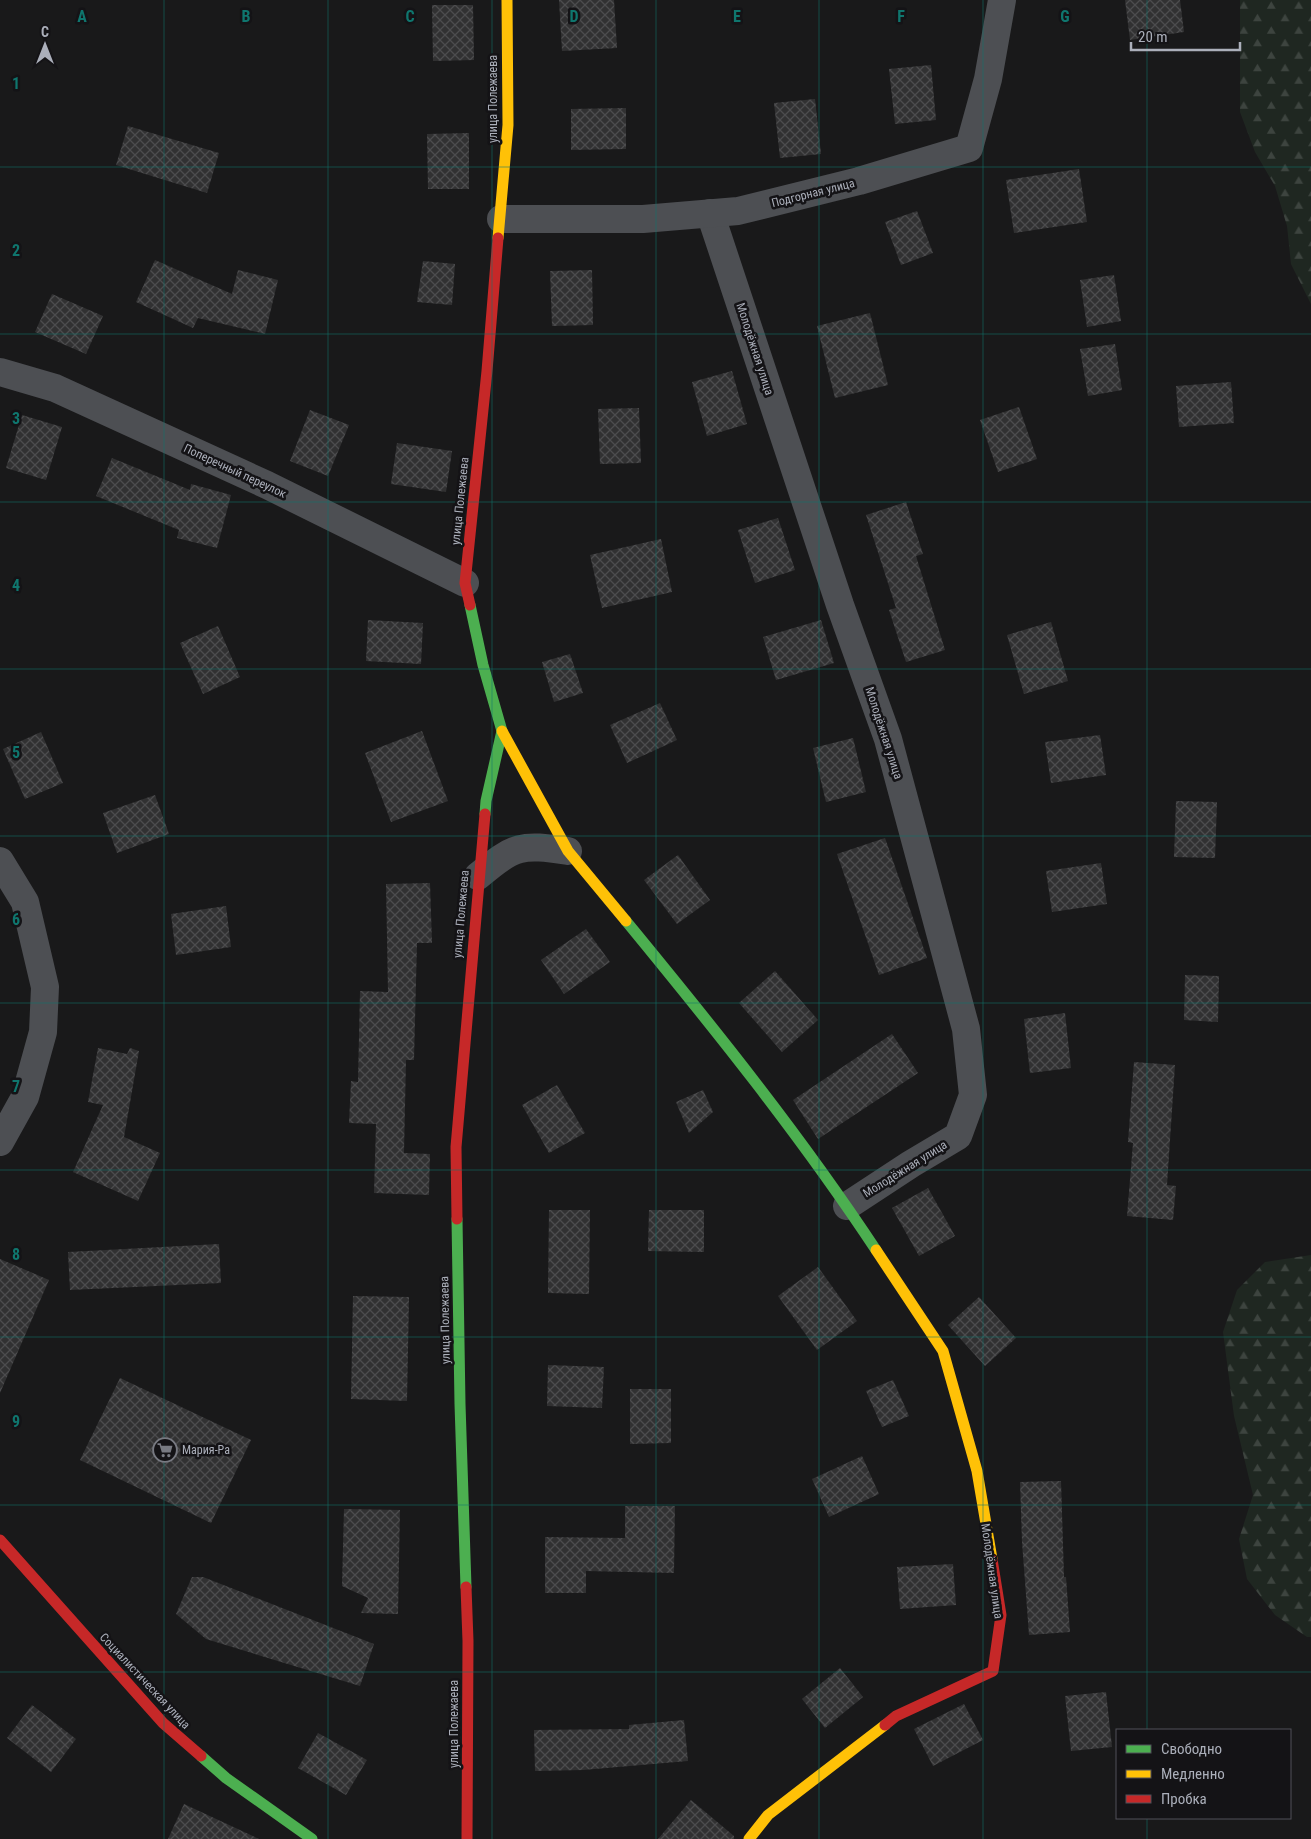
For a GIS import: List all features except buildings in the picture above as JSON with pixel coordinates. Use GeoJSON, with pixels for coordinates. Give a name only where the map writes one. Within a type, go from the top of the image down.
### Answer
{"type":"FeatureCollection","features":[{"type":"Feature","properties":{"kind":"street","name":"улица Полежаева"},"geometry":{"type":"LineString","coordinates":[[467,1839],[468,1642],[460,1404],[456,1146],[486,801],[502,731],[483,666],[465,583],[501,220],[508,125],[507,0]]}},
{"type":"Feature","properties":{"kind":"street","name":"Подгорная улица"},"geometry":{"type":"LineString","coordinates":[[501,220],[643,219],[738,211],[859,181],[969,148],[988,79],[1002,0]]}},
{"type":"Feature","properties":{"kind":"street","name":"Молодёжная улица"},"geometry":{"type":"LineString","coordinates":[[710,213],[840,604],[888,739],[966,1029],[973,1095],[958,1136],[847,1206]]}},
{"type":"Feature","properties":{"kind":"street","name":"Поперечный переулок"},"geometry":{"type":"LineString","coordinates":[[0,372],[55,388],[267,485],[465,583]]}},
{"type":"Feature","properties":{"kind":"street","name":"Молодёжная улица"},"geometry":{"type":"LineString","coordinates":[[502,731],[568,851],[724,1040],[847,1206],[943,1350],[977,1471],[1001,1616],[993,1671],[896,1716],[768,1815],[749,1839]]}},
{"type":"Feature","properties":{"kind":"street"},"geometry":{"type":"LineString","coordinates":[[478,876],[497,859],[514,850],[532,846],[568,851]]}},
{"type":"Feature","properties":{"kind":"street"},"geometry":{"type":"LineString","coordinates":[[0,861],[25,902],[45,987],[42,1032],[25,1097],[0,1142]]}},
{"type":"Feature","properties":{"kind":"street","name":"Социалистическая улица"},"geometry":{"type":"LineString","coordinates":[[0,1540],[163,1723],[226,1778],[312,1839]]}},
{"type":"Feature","properties":{"kind":"green space"},"geometry":{"type":"Polygon","coordinates":[[[1240,0],[1311,0],[1311,304],[1291,264],[1287,226],[1275,186],[1255,152],[1240,112],[1240,0]]]}},
{"type":"Feature","properties":{"kind":"green space"},"geometry":{"type":"Polygon","coordinates":[[[1311,1255],[1311,1637],[1307,1637],[1275,1615],[1247,1579],[1239,1539],[1253,1495],[1234,1416],[1223,1332],[1237,1290],[1265,1262],[1311,1255]]]}},
{"type":"Feature","properties":{"kind":"traffic: fast"},"geometry":{"type":"LineString","coordinates":[[470,605],[483,665],[502,731],[486,801],[485,814]]}},
{"type":"Feature","properties":{"kind":"traffic: fast"},"geometry":{"type":"LineString","coordinates":[[626,921],[756,1082],[876,1250]]}},
{"type":"Feature","properties":{"kind":"traffic: fast"},"geometry":{"type":"LineString","coordinates":[[457,1219],[460,1404],[466,1587]]}},
{"type":"Feature","properties":{"kind":"traffic: fast"},"geometry":{"type":"LineString","coordinates":[[201,1756],[226,1778],[312,1839]]}},
{"type":"Feature","properties":{"kind":"traffic: slow"},"geometry":{"type":"LineString","coordinates":[[498,238],[508,125],[507,0]]}},
{"type":"Feature","properties":{"kind":"traffic: slow"},"geometry":{"type":"LineString","coordinates":[[502,731],[568,851],[626,921]]}},
{"type":"Feature","properties":{"kind":"traffic: slow"},"geometry":{"type":"LineString","coordinates":[[876,1250],[943,1351],[977,1471],[992,1559]]}},
{"type":"Feature","properties":{"kind":"traffic: slow"},"geometry":{"type":"LineString","coordinates":[[749,1839],[768,1815],[885,1725]]}},
{"type":"Feature","properties":{"kind":"traffic: jam"},"geometry":{"type":"LineString","coordinates":[[470,605],[465,583],[487,371],[498,238]]}},
{"type":"Feature","properties":{"kind":"traffic: jam"},"geometry":{"type":"LineString","coordinates":[[457,1219],[456,1147],[485,814]]}},
{"type":"Feature","properties":{"kind":"traffic: jam"},"geometry":{"type":"LineString","coordinates":[[0,1540],[163,1723],[201,1756]]}},
{"type":"Feature","properties":{"kind":"traffic: jam"},"geometry":{"type":"LineString","coordinates":[[885,1725],[896,1716],[993,1671],[1001,1615],[992,1559]]}},
{"type":"Feature","properties":{"kind":"traffic: jam"},"geometry":{"type":"LineString","coordinates":[[466,1587],[468,1641],[467,1839]]}},
{"type":"Feature","properties":{"kind":"place","name":"Мария-Ра"},"geometry":{"type":"Point","coordinates":[165,1450]}}]}
